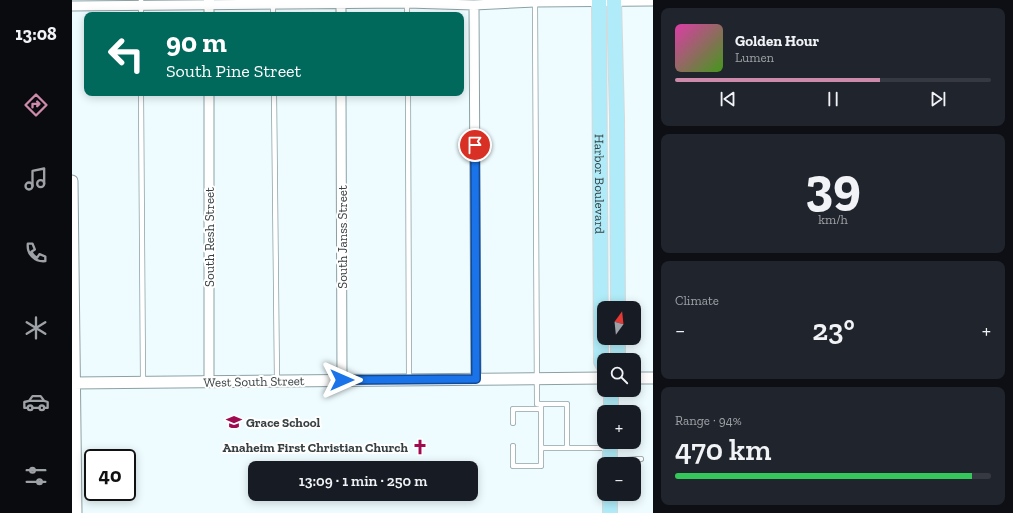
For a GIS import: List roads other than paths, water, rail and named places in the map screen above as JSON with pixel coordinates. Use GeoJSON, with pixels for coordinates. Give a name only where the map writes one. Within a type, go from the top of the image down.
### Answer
{"type":"FeatureCollection","features":[{"type":"Feature","properties":{"kind":"main road","name":"Harbor Boulevard"},"geometry":{"type":"LineString","coordinates":[[599,0],[601,353]]}},
{"type":"Feature","properties":{"kind":"main road","name":"Harbor Boulevard"},"geometry":{"type":"LineString","coordinates":[[614,0],[617,118],[618,301]]}},
{"type":"Feature","properties":{"kind":"main road"},"geometry":{"type":"LineString","coordinates":[[610,501],[610,513]]}},
{"type":"Feature","properties":{"kind":"street"},"geometry":{"type":"LineString","coordinates":[[72,6],[209,2],[341,2],[474,5],[535,1],[653,1]]}},
{"type":"Feature","properties":{"kind":"street"},"geometry":{"type":"LineString","coordinates":[[474,5],[476,379]]}},
{"type":"Feature","properties":{"kind":"street","name":"South Resh Street"},"geometry":{"type":"LineString","coordinates":[[209,96],[209,381]]}},
{"type":"Feature","properties":{"kind":"street","name":"South Janss Street"},"geometry":{"type":"LineString","coordinates":[[341,96],[342,380]]}},
{"type":"Feature","properties":{"kind":"street"},"geometry":{"type":"LineString","coordinates":[[72,181],[75,509]]}},
{"type":"Feature","properties":{"kind":"street","name":"West South Street"},"geometry":{"type":"LineString","coordinates":[[74,383],[597,378]]}},
{"type":"Feature","properties":{"kind":"street"},"geometry":{"type":"LineString","coordinates":[[641,378],[653,378]]}},
{"type":"Feature","properties":{"kind":"lane"},"geometry":{"type":"LineString","coordinates":[[513,446],[513,466],[541,466],[541,406],[537,404],[535,1]]}},
{"type":"Feature","properties":{"kind":"lane"},"geometry":{"type":"LineString","coordinates":[[407,3],[408,12]]}},
{"type":"Feature","properties":{"kind":"lane"},"geometry":{"type":"LineString","coordinates":[[141,96],[144,382]]}},
{"type":"Feature","properties":{"kind":"lane"},"geometry":{"type":"LineString","coordinates":[[274,96],[277,381]]}},
{"type":"Feature","properties":{"kind":"lane"},"geometry":{"type":"LineString","coordinates":[[408,96],[409,380]]}},
{"type":"Feature","properties":{"kind":"lane"},"geometry":{"type":"LineString","coordinates":[[513,423],[512,409],[567,404],[567,448]]}},
{"type":"Feature","properties":{"kind":"lane"},"geometry":{"type":"LineString","coordinates":[[541,448],[567,448],[629,457]]}},
{"type":"Feature","properties":{"kind":"place","name":"Grace School"},"geometry":{"type":"Point","coordinates":[234,422]}},
{"type":"Feature","properties":{"kind":"place","name":"Anaheim First Christian Church"},"geometry":{"type":"Point","coordinates":[420,447]}}]}
